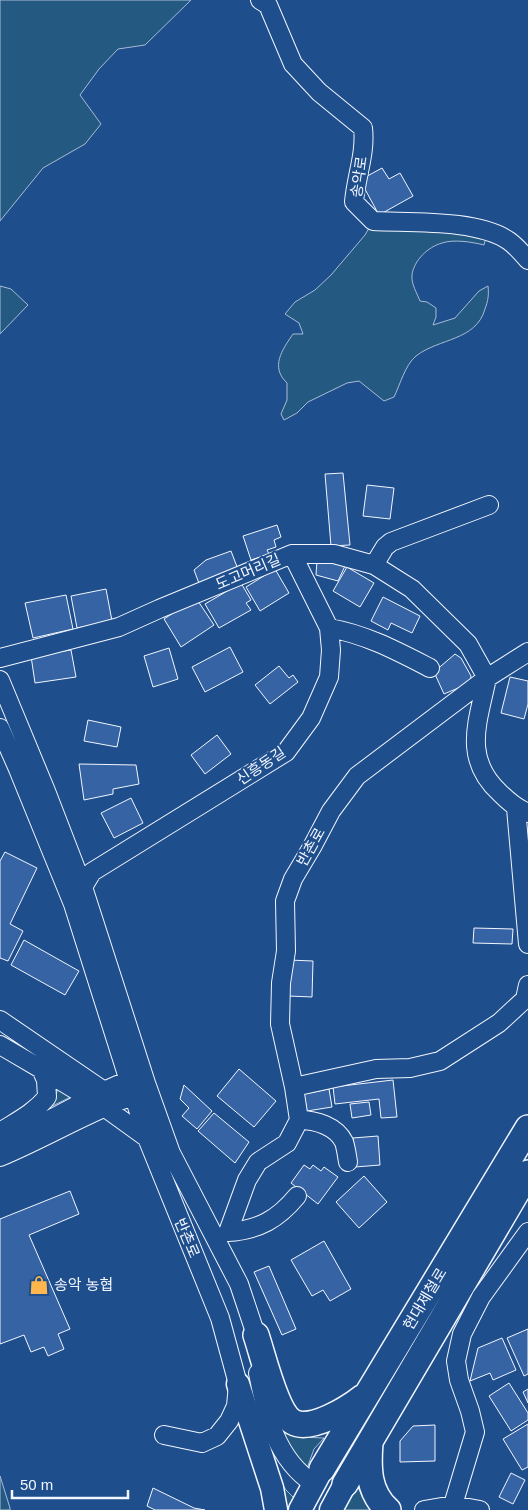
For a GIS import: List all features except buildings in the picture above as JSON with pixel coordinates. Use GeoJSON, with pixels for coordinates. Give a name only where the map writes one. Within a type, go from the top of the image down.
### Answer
{"type":"FeatureCollection","features":[{"type":"Feature","properties":{"kind":"highway","name":"현대제철로"},"geometry":{"type":"LineString","coordinates":[[311,1490],[528,1128]]}},
{"type":"Feature","properties":{"kind":"highway","name":"현대제철로"},"geometry":{"type":"LineString","coordinates":[[337,1503],[370,1442],[528,1173]]}},
{"type":"Feature","properties":{"kind":"highway"},"geometry":{"type":"LineString","coordinates":[[256,1335],[279,1405],[286,1417],[293,1422],[302,1425],[321,1421],[352,1405],[368,1392]]}},
{"type":"Feature","properties":{"kind":"highway"},"geometry":{"type":"LineString","coordinates":[[370,1442],[369,1472],[371,1483],[383,1505],[388,1510]]}},
{"type":"Feature","properties":{"kind":"main road"},"geometry":{"type":"LineString","coordinates":[[238,1384],[272,1488],[276,1510]]}},
{"type":"Feature","properties":{"kind":"main road"},"geometry":{"type":"LineString","coordinates":[[311,1490],[337,1503]]}},
{"type":"Feature","properties":{"kind":"street","name":"송악로"},"geometry":{"type":"LineString","coordinates":[[260,0],[268,5],[293,64],[319,92],[363,128],[365,141],[355,185],[354,202],[373,221],[468,226],[498,235],[508,241],[528,260]]}},
{"type":"Feature","properties":{"kind":"street"},"geometry":{"type":"LineString","coordinates":[[374,565],[385,547],[391,542],[489,504]]}},
{"type":"Feature","properties":{"kind":"street","name":"도고머리길"},"geometry":{"type":"LineString","coordinates":[[0,658],[118,627],[292,554],[334,554],[374,565],[412,589],[468,644],[487,678]]}},
{"type":"Feature","properties":{"kind":"street","name":"신흥동길"},"geometry":{"type":"LineString","coordinates":[[83,887],[92,872],[286,752],[311,718],[330,677],[331,650],[328,628],[292,554]]}},
{"type":"Feature","properties":{"kind":"street"},"geometry":{"type":"LineString","coordinates":[[328,628],[350,632],[372,640],[430,668]]}},
{"type":"Feature","properties":{"kind":"street"},"geometry":{"type":"LineString","coordinates":[[528,652],[487,678],[476,732],[476,751],[480,769],[490,784],[522,810],[528,944]]}},
{"type":"Feature","properties":{"kind":"street","name":"반촌로"},"geometry":{"type":"LineString","coordinates":[[299,1120],[294,1087],[280,1024],[281,983],[286,951],[285,901],[293,879],[331,811],[357,776],[487,678]]}},
{"type":"Feature","properties":{"kind":"street"},"geometry":{"type":"LineString","coordinates":[[0,680],[83,887],[138,1079]]}},
{"type":"Feature","properties":{"kind":"street"},"geometry":{"type":"LineString","coordinates":[[0,728],[73,904],[138,1079],[171,1153],[239,1284],[256,1335],[255,1353],[258,1373],[269,1422],[275,1438],[291,1464],[311,1490]]}},
{"type":"Feature","properties":{"kind":"street"},"geometry":{"type":"LineString","coordinates":[[294,1087],[376,1069],[410,1068],[440,1061],[499,1023],[525,999],[528,985]]}},
{"type":"Feature","properties":{"kind":"street"},"geometry":{"type":"LineString","coordinates":[[0,1020],[147,1138]]}},
{"type":"Feature","properties":{"kind":"street"},"geometry":{"type":"LineString","coordinates":[[0,1044],[41,1069],[99,1099]]}},
{"type":"Feature","properties":{"kind":"street"},"geometry":{"type":"LineString","coordinates":[[0,1132],[30,1114],[47,1097],[46,1080],[41,1069]]}},
{"type":"Feature","properties":{"kind":"street"},"geometry":{"type":"LineString","coordinates":[[0,1146],[138,1079]]}},
{"type":"Feature","properties":{"kind":"street","name":"반촌로"},"geometry":{"type":"LineString","coordinates":[[138,1079],[147,1138],[220,1318],[238,1384]]}},
{"type":"Feature","properties":{"kind":"street"},"geometry":{"type":"LineString","coordinates":[[0,1157],[34,1142],[99,1099]]}},
{"type":"Feature","properties":{"kind":"street"},"geometry":{"type":"LineString","coordinates":[[297,1196],[273,1218],[260,1226],[247,1231],[228,1232],[247,1180],[258,1162],[287,1143],[299,1120],[313,1120],[324,1124],[333,1131],[343,1141],[348,1162]]}},
{"type":"Feature","properties":{"kind":"street"},"geometry":{"type":"LineString","coordinates":[[455,1508],[475,1432],[470,1410],[459,1380],[456,1361],[462,1334],[481,1297],[528,1232]]}},
{"type":"Feature","properties":{"kind":"street"},"geometry":{"type":"LineString","coordinates":[[189,1241],[220,1285],[265,1440],[295,1486],[311,1490]]}},
{"type":"Feature","properties":{"kind":"street"},"geometry":{"type":"LineString","coordinates":[[164,1434],[202,1443],[217,1436],[229,1421],[236,1406],[238,1384]]}},
{"type":"Feature","properties":{"kind":"street"},"geometry":{"type":"LineString","coordinates":[[424,1510],[455,1508],[480,1510]]}},
{"type":"Feature","properties":{"kind":"shaded area"},"geometry":{"type":"Polygon","coordinates":[[[0,0],[191,0],[145,45],[118,49],[99,69],[80,95],[101,124],[85,144],[43,168],[0,221],[0,0]]]}},
{"type":"Feature","properties":{"kind":"shaded area"},"geometry":{"type":"Polygon","coordinates":[[[373,221],[486,237],[484,245],[457,241],[437,245],[422,255],[413,269],[412,275],[413,285],[420,301],[427,302],[436,308],[436,317],[433,325],[455,318],[479,291],[488,286],[488,301],[485,309],[474,327],[456,338],[425,350],[416,356],[406,370],[394,397],[384,401],[359,381],[347,383],[308,402],[297,413],[284,420],[281,414],[287,400],[287,383],[279,371],[280,358],[293,334],[303,334],[299,323],[285,314],[295,302],[315,290],[331,275],[365,235],[373,221]]]}},
{"type":"Feature","properties":{"kind":"shaded area"},"geometry":{"type":"Polygon","coordinates":[[[0,286],[11,289],[28,305],[0,334],[0,286]]]}},
{"type":"Feature","properties":{"kind":"shaded area"},"geometry":{"type":"Polygon","coordinates":[[[56,1083],[77,1094],[48,1108],[57,1092],[56,1083]]]}},
{"type":"Feature","properties":{"kind":"shaded area"},"geometry":{"type":"Polygon","coordinates":[[[269,1399],[291,1433],[300,1437],[324,1438],[314,1449],[306,1471],[292,1455],[269,1399]]]}},
{"type":"Feature","properties":{"kind":"shaded area"},"geometry":{"type":"Polygon","coordinates":[[[0,1476],[10,1508],[10,1510],[0,1510],[0,1476]]]}},
{"type":"Feature","properties":{"kind":"shaded area"},"geometry":{"type":"Polygon","coordinates":[[[278,1477],[286,1490],[296,1500],[291,1510],[280,1510],[278,1477]]]}},
{"type":"Feature","properties":{"kind":"shaded area"},"geometry":{"type":"Polygon","coordinates":[[[355,1481],[363,1498],[374,1510],[343,1510],[355,1481]]]}},
{"type":"Feature","properties":{"kind":"place","name":"송악 농협"},"geometry":{"type":"Point","coordinates":[39,1285]}}]}
